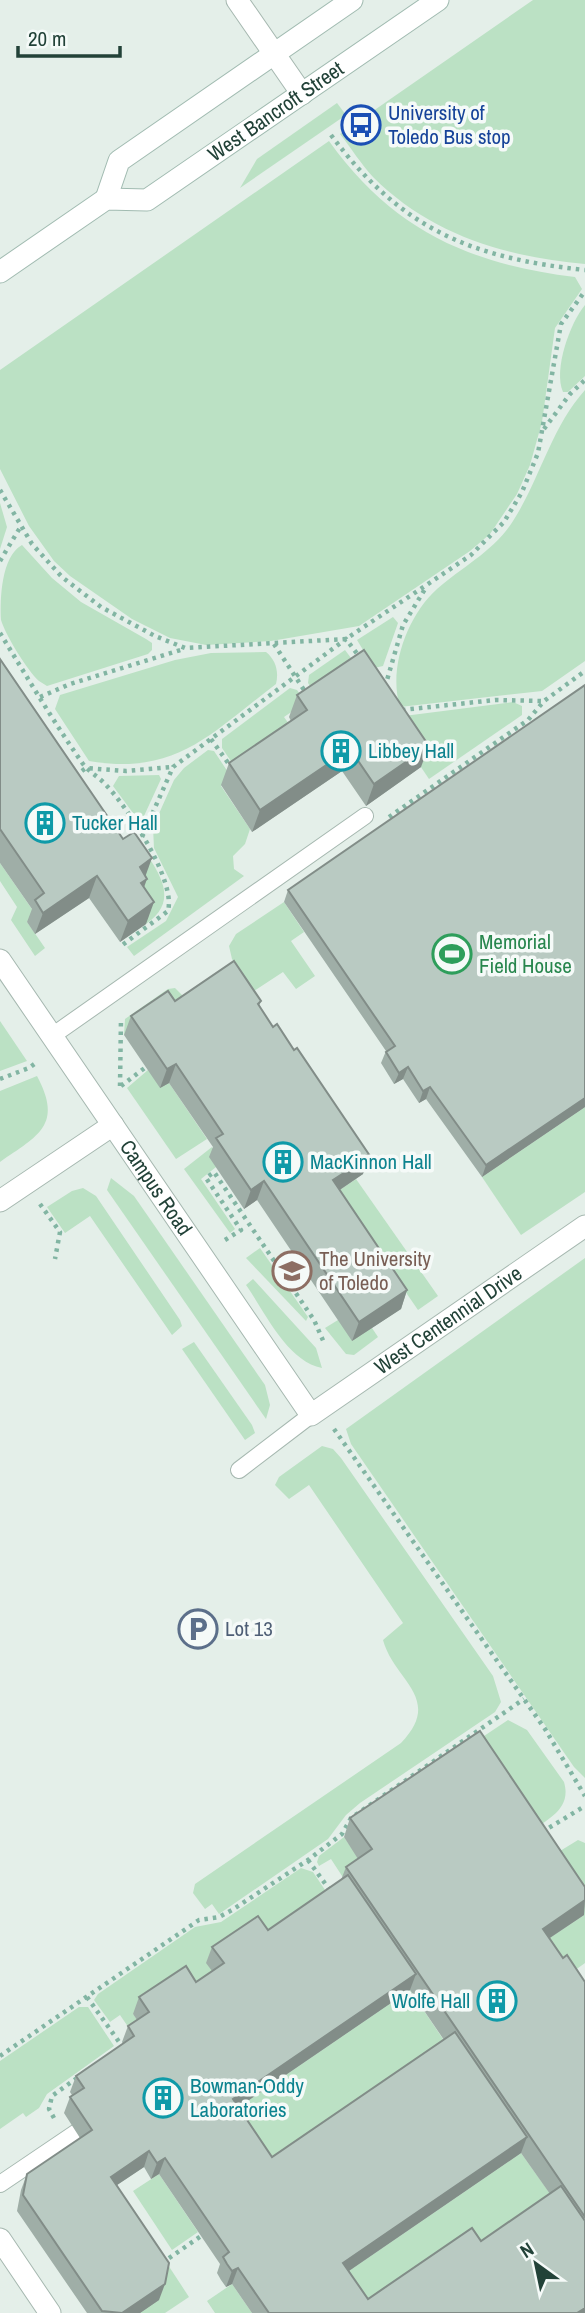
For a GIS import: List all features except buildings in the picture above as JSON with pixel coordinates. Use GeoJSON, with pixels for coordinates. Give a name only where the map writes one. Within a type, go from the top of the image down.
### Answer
{"type":"FeatureCollection","features":[{"type":"Feature","properties":{"kind":"street"},"geometry":{"type":"LineString","coordinates":[[237,0],[302,94]]}},
{"type":"Feature","properties":{"kind":"street"},"geometry":{"type":"LineString","coordinates":[[0,272],[106,199],[120,161],[352,0]]}},
{"type":"Feature","properties":{"kind":"street","name":"West Bancroft Street"},"geometry":{"type":"LineString","coordinates":[[106,199],[147,200],[438,0]]}},
{"type":"Feature","properties":{"kind":"street","name":"Campus Road"},"geometry":{"type":"LineString","coordinates":[[0,960],[311,1415]]}},
{"type":"Feature","properties":{"kind":"street"},"geometry":{"type":"LineString","coordinates":[[0,1201],[113,1125]]}},
{"type":"Feature","properties":{"kind":"street","name":"West Centennial Drive"},"geometry":{"type":"LineString","coordinates":[[311,1415],[585,1226]]}},
{"type":"Feature","properties":{"kind":"street"},"geometry":{"type":"LineString","coordinates":[[0,2239],[50,2313]]}},
{"type":"Feature","properties":{"kind":"lane"},"geometry":{"type":"LineString","coordinates":[[52,1036],[365,816]]}},
{"type":"Feature","properties":{"kind":"lane"},"geometry":{"type":"LineString","coordinates":[[239,1470],[311,1415]]}},
{"type":"Feature","properties":{"kind":"lane"},"geometry":{"type":"LineString","coordinates":[[0,2184],[72,2136]]}},
{"type":"Feature","properties":{"kind":"path"},"geometry":{"type":"LineString","coordinates":[[331,135],[371,184],[408,215],[436,231],[485,253],[514,261],[585,270]]}},
{"type":"Feature","properties":{"kind":"path"},"geometry":{"type":"LineString","coordinates":[[142,837],[173,767],[346,639],[471,555],[504,522],[530,473],[544,430],[557,335],[567,313],[585,291]]}},
{"type":"Feature","properties":{"kind":"path"},"geometry":{"type":"LineString","coordinates":[[544,430],[570,394],[585,380]]}},
{"type":"Feature","properties":{"kind":"path"},"geometry":{"type":"LineString","coordinates":[[0,490],[20,526],[52,568],[85,596],[135,627],[185,648]]}},
{"type":"Feature","properties":{"kind":"path"},"geometry":{"type":"LineString","coordinates":[[0,561],[20,526]]}},
{"type":"Feature","properties":{"kind":"path"},"geometry":{"type":"LineString","coordinates":[[377,683],[385,694],[391,661],[403,625],[428,585]]}},
{"type":"Feature","properties":{"kind":"path"},"geometry":{"type":"LineString","coordinates":[[0,633],[86,768],[107,786],[142,837],[165,878],[169,894],[168,911],[121,946]]}},
{"type":"Feature","properties":{"kind":"path"},"geometry":{"type":"LineString","coordinates":[[40,697],[70,684],[185,648],[346,639]]}},
{"type":"Feature","properties":{"kind":"path"},"geometry":{"type":"LineString","coordinates":[[346,639],[362,661]]}},
{"type":"Feature","properties":{"kind":"path"},"geometry":{"type":"LineString","coordinates":[[274,644],[312,701]]}},
{"type":"Feature","properties":{"kind":"path"},"geometry":{"type":"LineString","coordinates":[[396,711],[495,700],[544,701]]}},
{"type":"Feature","properties":{"kind":"path"},"geometry":{"type":"LineString","coordinates":[[211,739],[236,775]]}},
{"type":"Feature","properties":{"kind":"path"},"geometry":{"type":"LineString","coordinates":[[71,780],[86,768],[126,771],[173,767]]}},
{"type":"Feature","properties":{"kind":"path"},"geometry":{"type":"LineString","coordinates":[[139,853],[148,847]]}},
{"type":"Feature","properties":{"kind":"path"},"geometry":{"type":"LineString","coordinates":[[121,1016],[120,1087],[146,1067]]}},
{"type":"Feature","properties":{"kind":"path"},"geometry":{"type":"LineString","coordinates":[[0,1079],[29,1068],[38,1060]]}},
{"type":"Feature","properties":{"kind":"path"},"geometry":{"type":"LineString","coordinates":[[224,1241],[241,1230],[206,1178],[214,1172],[314,1320],[325,1345]]}},
{"type":"Feature","properties":{"kind":"path"},"geometry":{"type":"LineString","coordinates":[[40,1203],[60,1232],[55,1259]]}},
{"type":"Feature","properties":{"kind":"path"},"geometry":{"type":"LineString","coordinates":[[334,1429],[524,1699],[585,1796]]}},
{"type":"Feature","properties":{"kind":"path"},"geometry":{"type":"LineString","coordinates":[[0,2056],[200,1920],[219,1917],[232,1910],[308,1860],[342,1834],[351,1818],[524,1699]]}},
{"type":"Feature","properties":{"kind":"path"},"geometry":{"type":"LineString","coordinates":[[533,1838],[585,1805]]}},
{"type":"Feature","properties":{"kind":"path"},"geometry":{"type":"LineString","coordinates":[[308,1860],[334,1896]]}},
{"type":"Feature","properties":{"kind":"path"},"geometry":{"type":"LineString","coordinates":[[87,1997],[122,2046],[111,2054]]}},
{"type":"Feature","properties":{"kind":"path"},"geometry":{"type":"LineString","coordinates":[[72,2136],[51,2114],[49,2102],[58,2091],[79,2076]]}},
{"type":"Feature","properties":{"kind":"path"},"geometry":{"type":"LineString","coordinates":[[155,2267],[201,2236]]}},
{"type":"Feature","properties":{"kind":"green space"},"geometry":{"type":"Polygon","coordinates":[[[533,0],[585,0],[585,264],[498,249],[445,228],[419,214],[373,177],[340,134],[533,0]]]}},
{"type":"Feature","properties":{"kind":"green space"},"geometry":{"type":"Polygon","coordinates":[[[337,103],[346,115],[240,188],[257,159],[337,103]]]}},
{"type":"Feature","properties":{"kind":"green space"},"geometry":{"type":"Polygon","coordinates":[[[329,141],[380,198],[407,220],[436,237],[467,252],[501,263],[575,277],[582,289],[555,328],[542,422],[530,465],[517,494],[490,534],[470,551],[359,626],[271,641],[206,645],[170,638],[132,619],[70,576],[54,561],[29,526],[0,469],[0,370],[329,141]]]}},
{"type":"Feature","properties":{"kind":"green space"},"geometry":{"type":"Polygon","coordinates":[[[585,305],[585,376],[568,392],[563,392],[560,372],[565,347],[574,323],[585,305]]]}},
{"type":"Feature","properties":{"kind":"green space"},"geometry":{"type":"Polygon","coordinates":[[[585,390],[585,661],[542,691],[400,707],[396,676],[403,644],[417,613],[437,589],[487,550],[505,532],[522,505],[563,421],[585,390]]]}},
{"type":"Feature","properties":{"kind":"green space"},"geometry":{"type":"Polygon","coordinates":[[[0,503],[7,527],[0,549],[0,503]]]}},
{"type":"Feature","properties":{"kind":"green space"},"geometry":{"type":"Polygon","coordinates":[[[22,545],[52,578],[81,602],[152,643],[152,650],[148,654],[47,686],[39,681],[17,652],[1,620],[6,568],[15,551],[22,545]]]}},
{"type":"Feature","properties":{"kind":"green space"},"geometry":{"type":"Polygon","coordinates":[[[393,617],[398,623],[383,666],[374,668],[357,640],[393,617]]]}},
{"type":"Feature","properties":{"kind":"green space"},"geometry":{"type":"Polygon","coordinates":[[[345,650],[360,670],[315,693],[308,683],[309,675],[345,650]]]}},
{"type":"Feature","properties":{"kind":"green space"},"geometry":{"type":"Polygon","coordinates":[[[266,652],[276,666],[276,684],[211,734],[170,756],[146,762],[120,764],[89,761],[55,709],[60,695],[175,660],[211,653],[266,652]]]}},
{"type":"Feature","properties":{"kind":"green space"},"geometry":{"type":"Polygon","coordinates":[[[290,688],[297,690],[306,702],[284,717],[296,734],[239,773],[222,748],[222,739],[290,688]]]}},
{"type":"Feature","properties":{"kind":"green space"},"geometry":{"type":"Polygon","coordinates":[[[513,702],[522,706],[522,715],[429,779],[388,718],[513,702]]]}},
{"type":"Feature","properties":{"kind":"green space"},"geometry":{"type":"Polygon","coordinates":[[[208,750],[214,751],[232,778],[221,786],[250,829],[245,844],[233,856],[234,869],[244,876],[134,956],[127,947],[166,921],[178,897],[154,848],[153,827],[174,780],[184,768],[208,750]]]}},
{"type":"Feature","properties":{"kind":"green space"},"geometry":{"type":"Polygon","coordinates":[[[159,775],[161,779],[144,816],[136,817],[113,786],[119,776],[159,775]]]}},
{"type":"Feature","properties":{"kind":"green space"},"geometry":{"type":"Polygon","coordinates":[[[146,853],[162,882],[164,899],[161,908],[146,924],[133,905],[146,853]]]}},
{"type":"Feature","properties":{"kind":"green space"},"geometry":{"type":"Polygon","coordinates":[[[0,863],[36,915],[27,922],[45,948],[35,956],[11,920],[17,907],[0,881],[0,863]]]}},
{"type":"Feature","properties":{"kind":"green space"},"geometry":{"type":"Polygon","coordinates":[[[284,902],[304,932],[291,941],[315,976],[296,989],[283,972],[254,991],[232,959],[229,946],[236,934],[284,902]]]}},
{"type":"Feature","properties":{"kind":"green space"},"geometry":{"type":"Polygon","coordinates":[[[175,988],[191,1004],[124,1035],[125,1019],[168,989],[175,988]]]}},
{"type":"Feature","properties":{"kind":"green space"},"geometry":{"type":"Polygon","coordinates":[[[0,1021],[27,1061],[0,1071],[0,1021]]]}},
{"type":"Feature","properties":{"kind":"green space"},"geometry":{"type":"Polygon","coordinates":[[[148,1070],[169,1083],[207,1139],[176,1159],[127,1088],[148,1070]]]}},
{"type":"Feature","properties":{"kind":"green space"},"geometry":{"type":"Polygon","coordinates":[[[37,1076],[48,1106],[47,1118],[36,1136],[0,1162],[0,1091],[37,1076]]]}},
{"type":"Feature","properties":{"kind":"green space"},"geometry":{"type":"Polygon","coordinates":[[[585,1107],[585,1192],[521,1235],[482,1177],[585,1107]]]}},
{"type":"Feature","properties":{"kind":"green space"},"geometry":{"type":"Polygon","coordinates":[[[212,1147],[216,1153],[216,1167],[201,1179],[235,1229],[230,1233],[184,1169],[212,1147]]]}},
{"type":"Feature","properties":{"kind":"green space"},"geometry":{"type":"Polygon","coordinates":[[[111,1178],[134,1196],[265,1385],[270,1405],[266,1419],[107,1190],[111,1178]]]}},
{"type":"Feature","properties":{"kind":"green space"},"geometry":{"type":"Polygon","coordinates":[[[356,1179],[438,1296],[418,1310],[337,1192],[356,1179]]]}},
{"type":"Feature","properties":{"kind":"green space"},"geometry":{"type":"Polygon","coordinates":[[[83,1188],[96,1196],[180,1320],[182,1326],[172,1335],[90,1216],[65,1233],[47,1207],[72,1191],[83,1188]]]}},
{"type":"Feature","properties":{"kind":"green space"},"geometry":{"type":"Polygon","coordinates":[[[260,1248],[308,1317],[306,1321],[246,1258],[260,1248]]]}},
{"type":"Feature","properties":{"kind":"green space"},"geometry":{"type":"Polygon","coordinates":[[[585,1258],[585,1778],[574,1767],[351,1444],[346,1429],[585,1258]]]}},
{"type":"Feature","properties":{"kind":"green space"},"geometry":{"type":"Polygon","coordinates":[[[253,1279],[316,1348],[322,1368],[309,1364],[298,1356],[278,1334],[246,1285],[253,1279]]]}},
{"type":"Feature","properties":{"kind":"green space"},"geometry":{"type":"Polygon","coordinates":[[[338,1320],[372,1328],[378,1337],[354,1355],[346,1354],[325,1328],[338,1320]]]}},
{"type":"Feature","properties":{"kind":"green space"},"geometry":{"type":"Polygon","coordinates":[[[194,1342],[252,1425],[255,1433],[245,1440],[182,1349],[194,1342]]]}},
{"type":"Feature","properties":{"kind":"green space"},"geometry":{"type":"Polygon","coordinates":[[[322,1446],[333,1449],[341,1458],[493,1676],[501,1702],[495,1712],[360,1803],[346,1815],[328,1839],[219,1914],[212,1904],[205,1909],[193,1893],[195,1884],[401,1743],[413,1727],[418,1714],[417,1701],[412,1690],[383,1640],[403,1623],[309,1485],[289,1499],[275,1485],[279,1477],[322,1446]]]}},
{"type":"Feature","properties":{"kind":"green space"},"geometry":{"type":"Polygon","coordinates":[[[508,1720],[527,1730],[564,1782],[566,1791],[565,1799],[557,1812],[529,1833],[364,1816],[508,1720]]]}},
{"type":"Feature","properties":{"kind":"green space"},"geometry":{"type":"Polygon","coordinates":[[[344,1837],[365,1868],[344,1879],[331,1859],[319,1866],[317,1862],[319,1856],[344,1837]]]}},
{"type":"Feature","properties":{"kind":"green space"},"geometry":{"type":"Polygon","coordinates":[[[578,1840],[585,1843],[585,1963],[567,1976],[536,1947],[584,1915],[547,1859],[578,1840]]]}},
{"type":"Feature","properties":{"kind":"green space"},"geometry":{"type":"Polygon","coordinates":[[[301,1868],[313,1872],[331,1899],[207,1962],[218,1979],[133,2014],[143,2028],[133,2034],[120,2015],[110,2022],[94,2000],[98,1994],[195,1927],[221,1922],[301,1868]]]}},
{"type":"Feature","properties":{"kind":"green space"},"geometry":{"type":"Polygon","coordinates":[[[410,1990],[449,2048],[267,2173],[227,2115],[410,1990]]]}},
{"type":"Feature","properties":{"kind":"green space"},"geometry":{"type":"Polygon","coordinates":[[[79,2007],[88,2007],[114,2046],[47,2094],[39,2108],[26,2117],[23,2113],[0,2129],[0,2061],[79,2007]]]}},
{"type":"Feature","properties":{"kind":"green space"},"geometry":{"type":"Polygon","coordinates":[[[521,2153],[556,2202],[365,2313],[337,2279],[521,2153]]]}},
{"type":"Feature","properties":{"kind":"green space"},"geometry":{"type":"Polygon","coordinates":[[[159,2174],[198,2232],[172,2250],[133,2191],[159,2174]]]}},
{"type":"Feature","properties":{"kind":"green space"},"geometry":{"type":"Polygon","coordinates":[[[168,2265],[189,2297],[165,2313],[140,2313],[168,2265]]]}},
{"type":"Feature","properties":{"kind":"green space"},"geometry":{"type":"Polygon","coordinates":[[[232,2284],[252,2313],[215,2313],[207,2301],[232,2284]]]}},
{"type":"Feature","properties":{"kind":"place","name":"University of Toledo Bus stop"},"geometry":{"type":"Point","coordinates":[361,125]}},
{"type":"Feature","properties":{"kind":"place","name":"Libbey Hall"},"geometry":{"type":"Point","coordinates":[341,751]}},
{"type":"Feature","properties":{"kind":"place","name":"Tucker Hall"},"geometry":{"type":"Point","coordinates":[45,823]}},
{"type":"Feature","properties":{"kind":"place","name":"Memorial Field House"},"geometry":{"type":"Point","coordinates":[452,954]}},
{"type":"Feature","properties":{"kind":"place","name":"MacKinnon Hall"},"geometry":{"type":"Point","coordinates":[283,1162]}},
{"type":"Feature","properties":{"kind":"place","name":"The University of Toledo"},"geometry":{"type":"Point","coordinates":[292,1271]}},
{"type":"Feature","properties":{"kind":"place","name":"Lot 13"},"geometry":{"type":"Point","coordinates":[198,1629]}},
{"type":"Feature","properties":{"kind":"place","name":"Wolfe Hall"},"geometry":{"type":"Point","coordinates":[497,2001]}},
{"type":"Feature","properties":{"kind":"place","name":"Bowman-Oddy Laboratories"},"geometry":{"type":"Point","coordinates":[163,2098]}}]}
